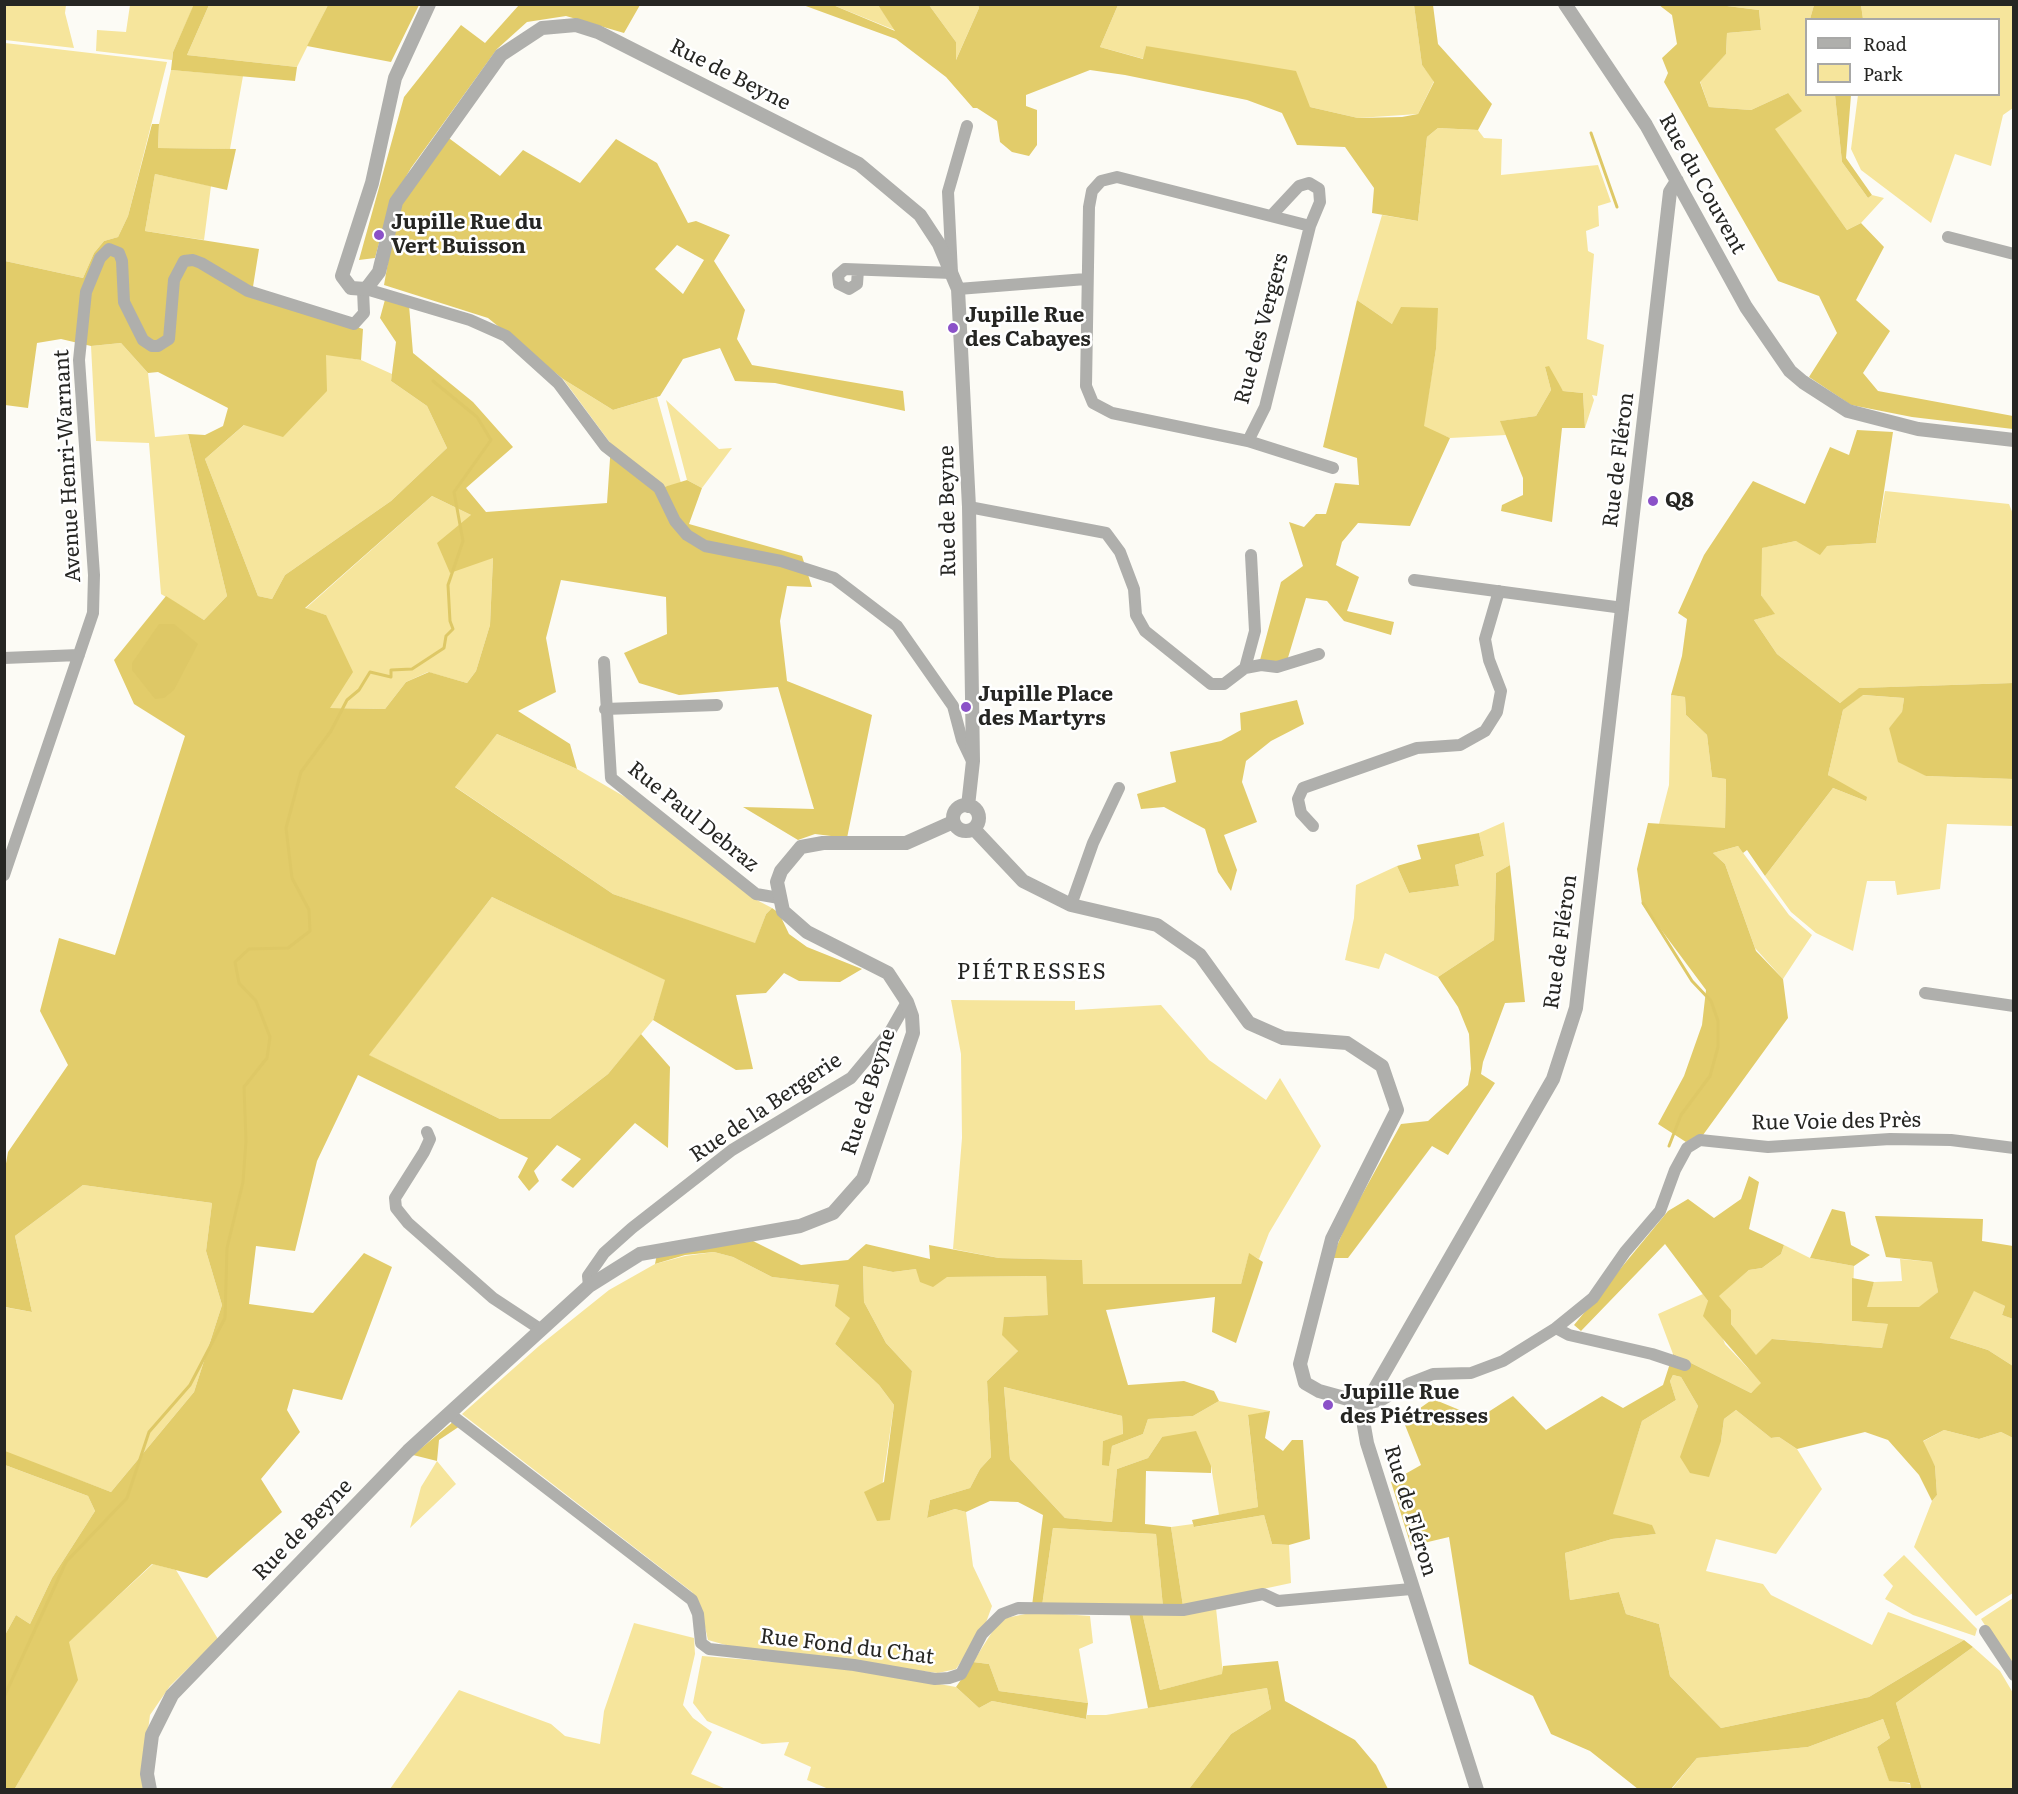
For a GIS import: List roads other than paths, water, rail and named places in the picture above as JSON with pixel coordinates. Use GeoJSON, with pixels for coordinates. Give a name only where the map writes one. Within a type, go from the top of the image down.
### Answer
{"type":"FeatureCollection","features":[{"type":"Feature","properties":{"kind":"street"},"geometry":{"type":"LineString","coordinates":[[429,4],[395,78],[372,183],[342,276],[351,288],[365,289],[470,320],[506,336],[558,383],[605,446],[645,474],[659,488],[675,521],[687,535],[705,546],[782,561],[834,578],[897,626],[953,706],[962,740],[973,761]]}},
{"type":"Feature","properties":{"kind":"street","name":"Rue du Couvent"},"geometry":{"type":"LineString","coordinates":[[1565,4],[1646,124],[1746,307],[1790,370],[1803,382],[1848,411],[1918,429],[2013,440]]}},
{"type":"Feature","properties":{"kind":"street","name":"Rue de Beyne"},"geometry":{"type":"LineString","coordinates":[[365,289],[379,273],[396,202],[501,55],[542,28],[576,25],[598,32],[859,164],[920,214],[939,244],[958,290],[969,507],[973,761],[968,806]]}},
{"type":"Feature","properties":{"kind":"street"},"geometry":{"type":"LineString","coordinates":[[858,270],[952,273],[948,192],[967,126]]}},
{"type":"Feature","properties":{"kind":"street"},"geometry":{"type":"LineString","coordinates":[[1310,226],[1117,177],[1101,181],[1092,191],[1089,207],[1086,386],[1093,403],[1112,413],[1248,441],[1333,468]]}},
{"type":"Feature","properties":{"kind":"street","name":"Rue de Fléron"},"geometry":{"type":"LineString","coordinates":[[1477,1790],[1411,1589],[1367,1443],[1364,1426],[1366,1404],[1552,1079],[1576,1008],[1670,192],[1677,181]]}},
{"type":"Feature","properties":{"kind":"street","name":"Rue des Vergers"},"geometry":{"type":"LineString","coordinates":[[1248,441],[1265,407],[1310,226],[1320,202],[1319,189],[1309,183],[1299,186],[1271,216]]}},
{"type":"Feature","properties":{"kind":"street"},"geometry":{"type":"LineString","coordinates":[[1948,237],[2013,254]]}},
{"type":"Feature","properties":{"kind":"street","name":"Avenue Henri-Warnant"},"geometry":{"type":"LineString","coordinates":[[79,654],[93,613],[94,575],[79,360],[86,292],[100,258],[109,249],[119,253],[122,261],[124,302],[143,340],[152,346],[169,339],[174,280],[184,261],[193,260],[201,263],[248,291],[354,324],[364,313],[365,289]]}},
{"type":"Feature","properties":{"kind":"street"},"geometry":{"type":"LineString","coordinates":[[958,290],[1086,279]]}},
{"type":"Feature","properties":{"kind":"street"},"geometry":{"type":"LineString","coordinates":[[969,507],[1106,533],[1123,561],[1134,588],[1136,615],[1145,631],[1211,684],[1224,684],[1245,668],[1261,665],[1276,668],[1319,654]]}},
{"type":"Feature","properties":{"kind":"street"},"geometry":{"type":"LineString","coordinates":[[1245,668],[1255,631],[1251,555]]}},
{"type":"Feature","properties":{"kind":"street"},"geometry":{"type":"LineString","coordinates":[[1414,579],[1623,608]]}},
{"type":"Feature","properties":{"kind":"street"},"geometry":{"type":"LineString","coordinates":[[1313,826],[1301,813],[1298,799],[1303,788],[1417,748],[1460,745],[1485,731],[1497,711],[1501,691],[1489,660],[1485,639],[1499,591]]}},
{"type":"Feature","properties":{"kind":"street"},"geometry":{"type":"LineString","coordinates":[[4,658],[79,654],[4,875]]}},
{"type":"Feature","properties":{"kind":"street","name":"Rue Paul Debraz"},"geometry":{"type":"LineString","coordinates":[[604,662],[605,709],[611,778],[756,894],[779,898]]}},
{"type":"Feature","properties":{"kind":"street"},"geometry":{"type":"LineString","coordinates":[[605,709],[717,705]]}},
{"type":"Feature","properties":{"kind":"street"},"geometry":{"type":"LineString","coordinates":[[1071,906],[1093,843],[1119,788]]}},
{"type":"Feature","properties":{"kind":"street"},"geometry":{"type":"LineString","coordinates":[[960,806],[968,806],[972,806],[980,815],[978,827],[967,832],[956,827],[952,816],[960,806]]}},
{"type":"Feature","properties":{"kind":"street"},"geometry":{"type":"LineString","coordinates":[[779,898],[777,882],[781,871],[801,847],[823,843],[906,843],[953,822]]}},
{"type":"Feature","properties":{"kind":"street"},"geometry":{"type":"LineString","coordinates":[[974,829],[1023,881],[1071,906],[1157,925],[1200,955],[1249,1023],[1283,1038],[1347,1043],[1382,1066],[1397,1110],[1332,1239],[1300,1364],[1305,1383],[1319,1391],[1366,1404]]}},
{"type":"Feature","properties":{"kind":"street","name":"Rue de Beyne"},"geometry":{"type":"LineString","coordinates":[[150,1790],[147,1774],[152,1735],[172,1695],[408,1452],[589,1286],[640,1254],[800,1226],[833,1213],[863,1179],[913,1034],[912,1016],[907,1002],[888,973],[807,932],[783,911],[779,898]]}},
{"type":"Feature","properties":{"kind":"street"},"geometry":{"type":"LineString","coordinates":[[1925,993],[2010,1006]]}},
{"type":"Feature","properties":{"kind":"street","name":"Rue de la Bergerie"},"geometry":{"type":"LineString","coordinates":[[589,1286],[588,1276],[604,1254],[632,1228],[732,1150],[851,1078],[891,1030],[907,1002]]}},
{"type":"Feature","properties":{"kind":"street"},"geometry":{"type":"LineString","coordinates":[[427,1132],[430,1139],[424,1152],[394,1198],[396,1208],[408,1223],[492,1298],[540,1329]]}},
{"type":"Feature","properties":{"kind":"street","name":"Rue Voie des Près"},"geometry":{"type":"LineString","coordinates":[[1366,1404],[1380,1401],[1410,1383],[1433,1374],[1471,1373],[1503,1361],[1556,1328],[1593,1298],[1625,1252],[1660,1211],[1675,1170],[1687,1148],[1700,1140],[1768,1146],[1890,1139],[1952,1140],[2013,1148]]}},
{"type":"Feature","properties":{"kind":"street"},"geometry":{"type":"LineString","coordinates":[[1556,1328],[1569,1335],[1652,1354],[1685,1365]]}},
{"type":"Feature","properties":{"kind":"street","name":"Rue Fond du Chat"},"geometry":{"type":"LineString","coordinates":[[450,1414],[692,1600],[698,1614],[701,1643],[716,1650],[949,1678],[961,1674],[982,1634],[997,1618],[1018,1608],[1183,1610],[1263,1594],[1278,1600],[1411,1589]]}},
{"type":"Feature","properties":{"kind":"street"},"geometry":{"type":"LineString","coordinates":[[1985,1631],[2013,1675]]}},
{"type":"Feature","properties":{"kind":"waterway"},"geometry":{"type":"LineString","coordinates":[[1591,133],[1617,207]]}},
{"type":"Feature","properties":{"kind":"waterway"},"geometry":{"type":"LineString","coordinates":[[4,1697],[66,1562],[127,1498],[149,1432],[190,1385],[225,1318],[227,1248],[243,1182],[246,1141],[244,1087],[267,1058],[270,1037],[256,1001],[239,983],[235,962],[249,949],[288,948],[310,931],[309,910],[292,878],[286,828],[301,772],[331,731],[347,700],[359,690],[370,672],[391,677],[391,670],[412,669],[444,648],[446,636],[453,629],[450,621],[448,585],[463,541],[454,492],[491,440],[477,417],[433,381]]}},
{"type":"Feature","properties":{"kind":"waterway"},"geometry":{"type":"LineString","coordinates":[[1643,903],[1692,981],[1711,1001],[1718,1021],[1718,1047],[1710,1076],[1681,1115],[1669,1146]]}},
{"type":"Feature","properties":{"kind":"place","name":"Jupille Rue du Vert Buisson"},"geometry":{"type":"Point","coordinates":[379,235]}},
{"type":"Feature","properties":{"kind":"place","name":"Jupille Rue des Cabayes"},"geometry":{"type":"Point","coordinates":[953,328]}},
{"type":"Feature","properties":{"kind":"place","name":"Q8"},"geometry":{"type":"Point","coordinates":[1653,501]}},
{"type":"Feature","properties":{"kind":"place","name":"Jupille Place des Martyrs"},"geometry":{"type":"Point","coordinates":[966,707]}},
{"type":"Feature","properties":{"kind":"place","name":"Jupille Rue des Piétresses"},"geometry":{"type":"Point","coordinates":[1328,1405]}},
{"type":"Feature","properties":{"kind":"district","name":"PIÉTRESSES"},"geometry":{"type":"Point","coordinates":[1032,973]}}]}
